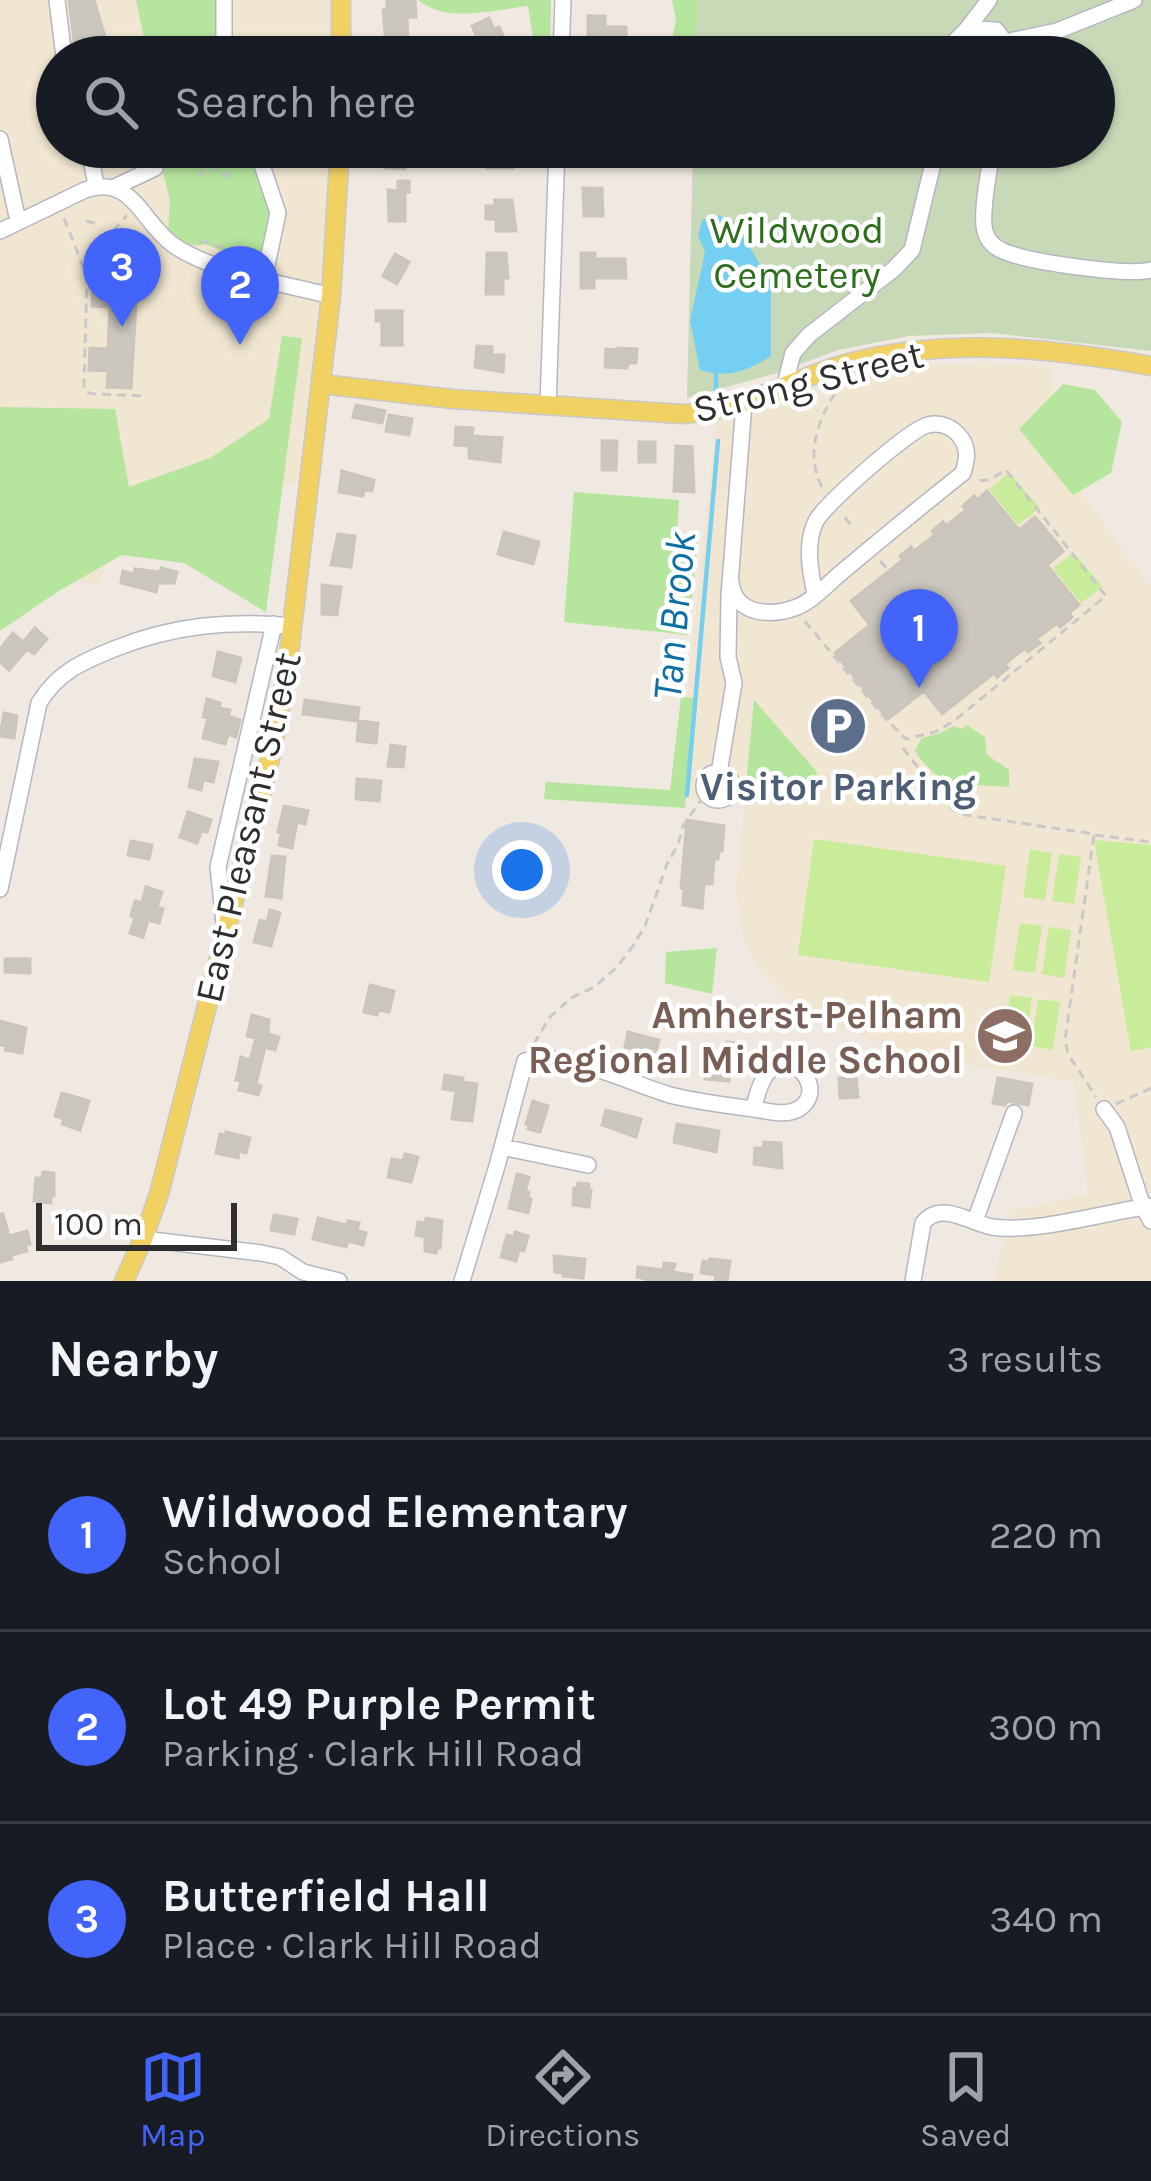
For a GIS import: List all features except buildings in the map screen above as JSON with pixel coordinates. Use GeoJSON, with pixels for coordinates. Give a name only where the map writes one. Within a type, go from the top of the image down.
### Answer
{"type":"FeatureCollection","features":[{"type":"Feature","properties":{"kind":"main road"},"geometry":{"type":"LineString","coordinates":[[341,0],[341,36]]}},
{"type":"Feature","properties":{"kind":"main road","name":"East Pleasant Street"},"geometry":{"type":"LineString","coordinates":[[124,1281],[159,1194],[272,751],[283,625],[331,296],[339,168]]}},
{"type":"Feature","properties":{"kind":"main road","name":"Strong Street"},"geometry":{"type":"LineString","coordinates":[[320,384],[682,414],[744,403],[848,363],[946,348],[1038,350],[1151,366]]}},
{"type":"Feature","properties":{"kind":"street"},"geometry":{"type":"LineString","coordinates":[[57,0],[61,36]]}},
{"type":"Feature","properties":{"kind":"street"},"geometry":{"type":"LineString","coordinates":[[224,0],[224,36]]}},
{"type":"Feature","properties":{"kind":"street"},"geometry":{"type":"LineString","coordinates":[[561,36],[563,0]]}},
{"type":"Feature","properties":{"kind":"street"},"geometry":{"type":"LineString","coordinates":[[960,36],[989,0]]}},
{"type":"Feature","properties":{"kind":"street"},"geometry":{"type":"LineString","coordinates":[[1045,36],[1134,0]]}},
{"type":"Feature","properties":{"kind":"street"},"geometry":{"type":"LineString","coordinates":[[967,29],[996,31],[998,36]]}},
{"type":"Feature","properties":{"kind":"street"},"geometry":{"type":"LineString","coordinates":[[0,139],[18,221]]}},
{"type":"Feature","properties":{"kind":"street"},"geometry":{"type":"LineString","coordinates":[[93,168],[96,186]]}},
{"type":"Feature","properties":{"kind":"street"},"geometry":{"type":"LineString","coordinates":[[115,187],[155,168]]}},
{"type":"Feature","properties":{"kind":"street"},"geometry":{"type":"LineString","coordinates":[[263,168],[278,213],[264,279]]}},
{"type":"Feature","properties":{"kind":"street"},"geometry":{"type":"LineString","coordinates":[[548,405],[555,168]]}},
{"type":"Feature","properties":{"kind":"street"},"geometry":{"type":"LineString","coordinates":[[784,388],[794,353],[809,335],[912,250],[933,168]]}},
{"type":"Feature","properties":{"kind":"street"},"geometry":{"type":"LineString","coordinates":[[990,168],[984,231],[1006,253],[1106,269],[1151,270]]}},
{"type":"Feature","properties":{"kind":"street"},"geometry":{"type":"LineString","coordinates":[[0,230],[96,186],[115,187],[176,247],[264,279],[331,296]]}},
{"type":"Feature","properties":{"kind":"street"},"geometry":{"type":"LineString","coordinates":[[706,793],[716,800],[729,794],[730,781],[719,773],[734,683],[728,657],[744,403]]}},
{"type":"Feature","properties":{"kind":"street"},"geometry":{"type":"LineString","coordinates":[[731,582],[742,605],[772,613],[800,606],[815,594],[963,473],[967,452],[956,432],[936,424],[915,430],[826,507],[814,524],[810,550],[815,594]]}},
{"type":"Feature","properties":{"kind":"street"},"geometry":{"type":"LineString","coordinates":[[0,889],[39,703],[65,670],[161,632],[191,626],[283,625]]}},
{"type":"Feature","properties":{"kind":"street"},"geometry":{"type":"LineString","coordinates":[[462,1281],[525,1061],[560,1060],[669,1094],[753,1108]]}},
{"type":"Feature","properties":{"kind":"street"},"geometry":{"type":"LineString","coordinates":[[914,1281],[926,1217],[944,1212],[993,1227],[1148,1211],[1117,1127],[1105,1109]]}},
{"type":"Feature","properties":{"kind":"street"},"geometry":{"type":"LineString","coordinates":[[975,1221],[1015,1114]]}},
{"type":"Feature","properties":{"kind":"street"},"geometry":{"type":"LineString","coordinates":[[502,1147],[588,1165]]}},
{"type":"Feature","properties":{"kind":"street"},"geometry":{"type":"LineString","coordinates":[[143,1239],[261,1253],[339,1281]]}},
{"type":"Feature","properties":{"kind":"path"},"geometry":{"type":"LineString","coordinates":[[200,176],[205,168]]}},
{"type":"Feature","properties":{"kind":"path"},"geometry":{"type":"LineString","coordinates":[[87,285],[101,267],[110,236],[137,206]]}},
{"type":"Feature","properties":{"kind":"path"},"geometry":{"type":"LineString","coordinates":[[64,218],[87,277],[86,392],[146,397]]}},
{"type":"Feature","properties":{"kind":"path"},"geometry":{"type":"LineString","coordinates":[[86,221],[98,224]]}},
{"type":"Feature","properties":{"kind":"path"},"geometry":{"type":"LineString","coordinates":[[122,235],[127,261],[152,263]]}},
{"type":"Feature","properties":{"kind":"path"},"geometry":{"type":"LineString","coordinates":[[196,241],[237,254]]}},
{"type":"Feature","properties":{"kind":"path"},"geometry":{"type":"LineString","coordinates":[[822,487],[813,462],[817,427],[842,380]]}},
{"type":"Feature","properties":{"kind":"path"},"geometry":{"type":"LineString","coordinates":[[804,619],[906,739],[935,732],[954,721],[1106,596],[1006,470],[976,481]]}},
{"type":"Feature","properties":{"kind":"path"},"geometry":{"type":"LineString","coordinates":[[845,517],[852,527]]}},
{"type":"Feature","properties":{"kind":"path"},"geometry":{"type":"LineString","coordinates":[[880,561],[889,571]]}},
{"type":"Feature","properties":{"kind":"path"},"geometry":{"type":"LineString","coordinates":[[903,748],[953,810],[966,815],[1151,842]]}},
{"type":"Feature","properties":{"kind":"path"},"geometry":{"type":"LineString","coordinates":[[525,1061],[549,1018],[571,998],[594,987],[633,946],[682,826],[706,793]]}},
{"type":"Feature","properties":{"kind":"path"},"geometry":{"type":"LineString","coordinates":[[1094,834],[1065,1040],[1068,1054],[1105,1109],[1151,1088]]}},
{"type":"Feature","properties":{"kind":"shaded area"},"geometry":{"type":"Polygon","coordinates":[[[0,0],[330,0],[330,36],[36,36],[36,168],[328,168],[325,253],[298,481],[117,531],[99,584],[0,569],[0,0]]]}},
{"type":"Feature","properties":{"kind":"shaded area"},"geometry":{"type":"Polygon","coordinates":[[[988,362],[1052,367],[1056,458],[1151,587],[1151,1281],[993,1281],[1011,1211],[1088,1194],[1074,1081],[911,1057],[809,1014],[781,994],[746,946],[736,887],[745,804],[676,799],[716,422],[766,402],[859,378],[905,368],[988,362]]]}},
{"type":"Feature","properties":{"kind":"green space"},"geometry":{"type":"Polygon","coordinates":[[[136,0],[218,0],[219,36],[144,36],[136,0]]]}},
{"type":"Feature","properties":{"kind":"green space"},"geometry":{"type":"Polygon","coordinates":[[[418,0],[551,0],[550,36],[533,36],[528,6],[457,14],[418,0]]]}},
{"type":"Feature","properties":{"kind":"green space"},"geometry":{"type":"Polygon","coordinates":[[[672,0],[717,0],[720,36],[673,36],[676,20],[672,0]]]}},
{"type":"Feature","properties":{"kind":"green space","name":"Wildwood Cemetery"},"geometry":{"type":"Polygon","coordinates":[[[697,0],[1151,0],[1151,351],[991,333],[909,336],[838,350],[687,398],[692,168],[1115,168],[1115,36],[696,36],[697,0]]]}},
{"type":"Feature","properties":{"kind":"green space"},"geometry":{"type":"Polygon","coordinates":[[[162,168],[257,168],[271,212],[260,263],[248,267],[239,258],[205,244],[181,240],[168,230],[170,201],[162,168]]]}},
{"type":"Feature","properties":{"kind":"green space"},"geometry":{"type":"Polygon","coordinates":[[[282,336],[302,338],[266,612],[184,563],[122,555],[0,631],[0,407],[115,409],[129,487],[210,458],[269,419],[282,336]]]}},
{"type":"Feature","properties":{"kind":"green space"},"geometry":{"type":"Polygon","coordinates":[[[1063,384],[1095,390],[1122,422],[1111,473],[1073,495],[1019,429],[1063,384]]]}},
{"type":"Feature","properties":{"kind":"green space"},"geometry":{"type":"Polygon","coordinates":[[[1009,473],[1040,508],[1018,525],[989,489],[1009,473]]]}},
{"type":"Feature","properties":{"kind":"green space"},"geometry":{"type":"Polygon","coordinates":[[[574,492],[679,500],[677,536],[698,538],[688,635],[564,622],[574,492]]]}},
{"type":"Feature","properties":{"kind":"green space"},"geometry":{"type":"Polygon","coordinates":[[[1074,553],[1103,587],[1081,603],[1053,568],[1074,553]]]}},
{"type":"Feature","properties":{"kind":"green space"},"geometry":{"type":"Polygon","coordinates":[[[681,697],[694,698],[685,808],[544,799],[546,782],[670,790],[681,697]]]}},
{"type":"Feature","properties":{"kind":"green space"},"geometry":{"type":"Polygon","coordinates":[[[754,700],[817,772],[813,793],[746,783],[754,700]]]}},
{"type":"Feature","properties":{"kind":"green space"},"geometry":{"type":"Polygon","coordinates":[[[967,725],[985,737],[987,755],[1009,770],[1009,787],[944,783],[920,759],[915,750],[922,738],[967,725]]]}},
{"type":"Feature","properties":{"kind":"green space"},"geometry":{"type":"Polygon","coordinates":[[[814,839],[1006,866],[989,982],[798,955],[814,839]]]}},
{"type":"Feature","properties":{"kind":"green space"},"geometry":{"type":"Polygon","coordinates":[[[1094,840],[1151,845],[1151,1047],[1131,1051],[1094,840]]]}},
{"type":"Feature","properties":{"kind":"green space"},"geometry":{"type":"Polygon","coordinates":[[[1030,849],[1052,853],[1045,900],[1023,897],[1030,849]]]}},
{"type":"Feature","properties":{"kind":"green space"},"geometry":{"type":"Polygon","coordinates":[[[1059,854],[1081,857],[1074,904],[1052,901],[1059,854]]]}},
{"type":"Feature","properties":{"kind":"green space"},"geometry":{"type":"Polygon","coordinates":[[[1020,923],[1042,926],[1035,973],[1013,970],[1020,923]]]}},
{"type":"Feature","properties":{"kind":"green space"},"geometry":{"type":"Polygon","coordinates":[[[1049,927],[1071,930],[1064,978],[1042,974],[1049,927]]]}},
{"type":"Feature","properties":{"kind":"green space"},"geometry":{"type":"Polygon","coordinates":[[[717,948],[712,994],[665,983],[666,952],[717,948]]]}},
{"type":"Feature","properties":{"kind":"green space"},"geometry":{"type":"Polygon","coordinates":[[[1010,995],[1032,998],[1025,1045],[1003,1042],[1010,995]]]}},
{"type":"Feature","properties":{"kind":"green space"},"geometry":{"type":"Polygon","coordinates":[[[1038,999],[1060,1002],[1053,1050],[1031,1046],[1038,999]]]}},
{"type":"Feature","properties":{"kind":"water"},"geometry":{"type":"Polygon","coordinates":[[[718,215],[734,222],[771,282],[771,356],[728,373],[700,370],[690,321],[705,252],[698,235],[702,220],[718,215]]]}},
{"type":"Feature","properties":{"kind":"waterway","name":"Tan Brook"},"geometry":{"type":"LineString","coordinates":[[716,375],[716,392]]}},
{"type":"Feature","properties":{"kind":"waterway","name":"Tan Brook"},"geometry":{"type":"LineString","coordinates":[[687,795],[718,441]]}},
{"type":"Feature","properties":{"kind":"place","name":"Butterfield Hall"},"geometry":{"type":"Point","coordinates":[122,327]}},
{"type":"Feature","properties":{"kind":"place","name":"Lot 49 Purple Permit"},"geometry":{"type":"Point","coordinates":[240,345]}},
{"type":"Feature","properties":{"kind":"place","name":"Wildwood Elementary"},"geometry":{"type":"Point","coordinates":[919,688]}},
{"type":"Feature","properties":{"kind":"place","name":"Visitor Parking"},"geometry":{"type":"Point","coordinates":[838,726]}},
{"type":"Feature","properties":{"kind":"place","name":"Amherst-Pelham Regional Middle School"},"geometry":{"type":"Point","coordinates":[1005,1036]}}]}
